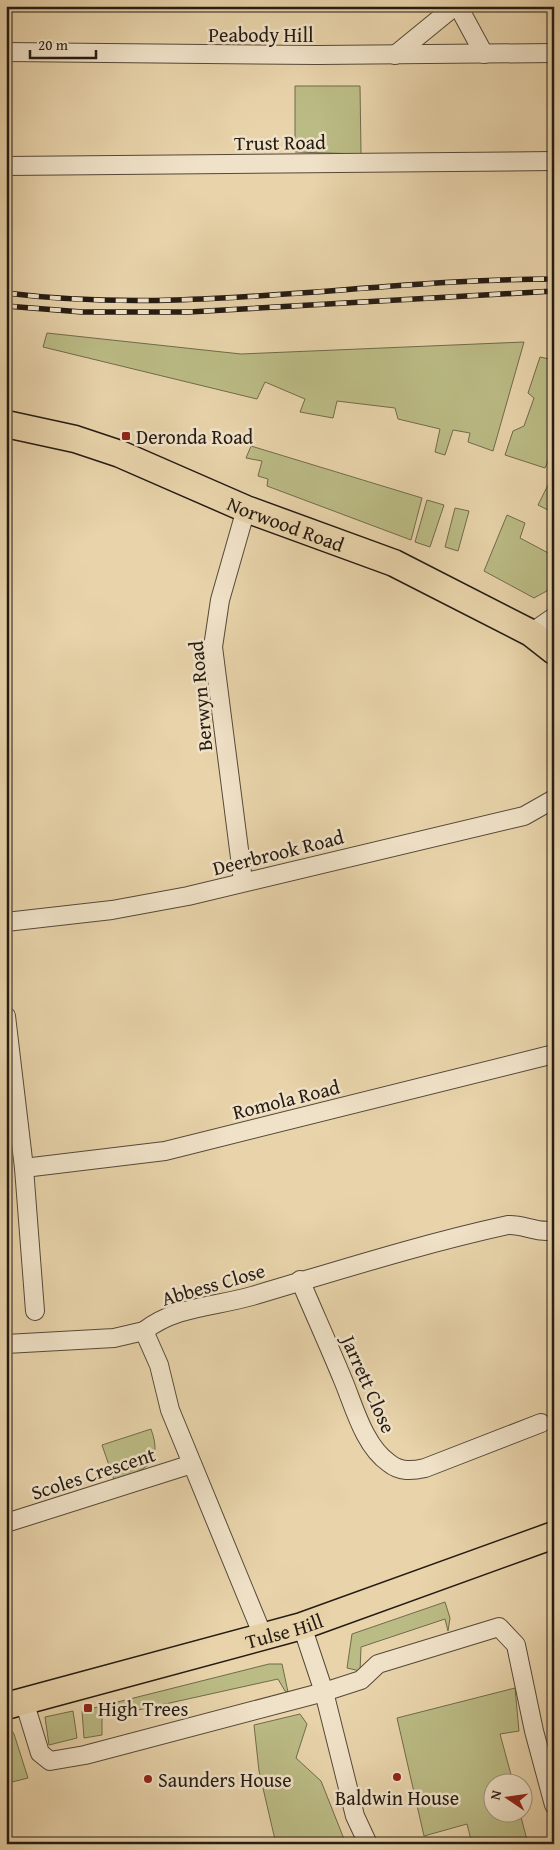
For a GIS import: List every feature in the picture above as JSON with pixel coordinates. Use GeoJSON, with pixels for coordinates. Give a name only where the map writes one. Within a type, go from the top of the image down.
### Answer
{"type":"FeatureCollection","features":[{"type":"Feature","properties":{"kind":"main road","name":"Norwood Road"},"geometry":{"type":"LineString","coordinates":[[6,424],[76,439],[120,454],[246,509],[394,563],[531,633],[554,650]]}},
{"type":"Feature","properties":{"kind":"main road","name":"Tulse Hill"},"geometry":{"type":"LineString","coordinates":[[15,1703],[302,1626],[554,1535]]}},
{"type":"Feature","properties":{"kind":"street"},"geometry":{"type":"LineString","coordinates":[[395,55],[456,6],[484,54]]}},
{"type":"Feature","properties":{"kind":"street","name":"Peabody Hill"},"geometry":{"type":"LineString","coordinates":[[6,52],[395,55],[554,53]]}},
{"type":"Feature","properties":{"kind":"street","name":"Trust Road"},"geometry":{"type":"LineString","coordinates":[[6,166],[554,160]]}},
{"type":"Feature","properties":{"kind":"street","name":"Berwyn Road"},"geometry":{"type":"LineString","coordinates":[[243,881],[213,647],[220,600],[246,509]]}},
{"type":"Feature","properties":{"kind":"street"},"geometry":{"type":"LineString","coordinates":[[531,633],[554,616]]}},
{"type":"Feature","properties":{"kind":"street","name":"Deerbrook Road"},"geometry":{"type":"LineString","coordinates":[[6,922],[112,910],[188,896],[243,881],[524,816],[554,799]]}},
{"type":"Feature","properties":{"kind":"street"},"geometry":{"type":"LineString","coordinates":[[6,1016],[24,1168],[35,1311]]}},
{"type":"Feature","properties":{"kind":"street","name":"Romola Road"},"geometry":{"type":"LineString","coordinates":[[24,1168],[165,1151],[554,1054]]}},
{"type":"Feature","properties":{"kind":"street","name":"Abbess Close"},"geometry":{"type":"LineString","coordinates":[[263,1636],[170,1410],[159,1365],[144,1331],[170,1314],[231,1302],[440,1240],[508,1225],[546,1232],[554,1230]]}},
{"type":"Feature","properties":{"kind":"street","name":"Jarrett Close"},"geometry":{"type":"LineString","coordinates":[[300,1280],[364,1427],[378,1454],[390,1464],[402,1470],[412,1471],[425,1468],[540,1422]]}},
{"type":"Feature","properties":{"kind":"street"},"geometry":{"type":"LineString","coordinates":[[6,1344],[114,1338],[144,1331]]}},
{"type":"Feature","properties":{"kind":"street","name":"Scoles Crescent"},"geometry":{"type":"LineString","coordinates":[[6,1524],[192,1464]]}},
{"type":"Feature","properties":{"kind":"street"},"geometry":{"type":"LineString","coordinates":[[302,1626],[324,1692],[355,1816],[368,1844]]}},
{"type":"Feature","properties":{"kind":"street"},"geometry":{"type":"LineString","coordinates":[[15,1703],[40,1753],[50,1760],[84,1755],[324,1692],[361,1680],[378,1664],[500,1627],[516,1645],[534,1731],[554,1805]]}},
{"type":"Feature","properties":{"kind":"green space"},"geometry":{"type":"Polygon","coordinates":[[[295,86],[360,86],[361,154],[295,152],[295,86]]]}},
{"type":"Feature","properties":{"kind":"green space"},"geometry":{"type":"Polygon","coordinates":[[[47,333],[241,354],[524,342],[493,451],[468,442],[470,433],[453,430],[445,455],[435,452],[440,429],[398,419],[395,408],[337,401],[333,418],[300,412],[305,399],[265,382],[257,399],[43,347],[47,333]]]}},
{"type":"Feature","properties":{"kind":"green space"},"geometry":{"type":"Polygon","coordinates":[[[540,357],[554,360],[554,447],[545,468],[505,455],[513,431],[524,426],[534,398],[528,393],[540,357]]]}},
{"type":"Feature","properties":{"kind":"green space"},"geometry":{"type":"Polygon","coordinates":[[[251,446],[422,498],[411,540],[267,486],[268,479],[258,476],[262,461],[246,458],[251,446]]]}},
{"type":"Feature","properties":{"kind":"green space"},"geometry":{"type":"Polygon","coordinates":[[[554,473],[554,513],[538,505],[554,473]]]}},
{"type":"Feature","properties":{"kind":"green space"},"geometry":{"type":"Polygon","coordinates":[[[427,500],[444,505],[430,547],[415,542],[427,500]]]}},
{"type":"Feature","properties":{"kind":"green space"},"geometry":{"type":"Polygon","coordinates":[[[455,508],[469,511],[458,551],[445,547],[455,508]]]}},
{"type":"Feature","properties":{"kind":"green space"},"geometry":{"type":"Polygon","coordinates":[[[507,515],[525,523],[520,538],[554,556],[554,587],[534,598],[484,571],[507,515]]]}},
{"type":"Feature","properties":{"kind":"green space"},"geometry":{"type":"Polygon","coordinates":[[[151,1429],[155,1451],[149,1464],[134,1473],[114,1480],[102,1445],[151,1429]]]}},
{"type":"Feature","properties":{"kind":"green space"},"geometry":{"type":"Polygon","coordinates":[[[445,1602],[450,1618],[448,1631],[445,1619],[361,1647],[360,1671],[347,1668],[352,1634],[445,1602]]]}},
{"type":"Feature","properties":{"kind":"green space"},"geometry":{"type":"Polygon","coordinates":[[[269,1664],[282,1664],[288,1692],[285,1691],[278,1679],[102,1718],[102,1735],[84,1738],[82,1711],[269,1664]]]}},
{"type":"Feature","properties":{"kind":"green space"},"geometry":{"type":"Polygon","coordinates":[[[515,1688],[519,1731],[500,1734],[510,1772],[482,1772],[482,1822],[522,1822],[528,1844],[472,1844],[467,1824],[424,1836],[397,1718],[515,1688]]]}},
{"type":"Feature","properties":{"kind":"green space"},"geometry":{"type":"Polygon","coordinates":[[[73,1711],[77,1738],[49,1745],[45,1717],[73,1711]]]}},
{"type":"Feature","properties":{"kind":"green space"},"geometry":{"type":"Polygon","coordinates":[[[300,1714],[307,1724],[296,1758],[321,1781],[346,1844],[276,1844],[259,1771],[254,1725],[300,1714]]]}},
{"type":"Feature","properties":{"kind":"green space"},"geometry":{"type":"Polygon","coordinates":[[[10,1728],[14,1734],[28,1778],[12,1782],[6,1759],[6,1729],[10,1728]]]}},
{"type":"Feature","properties":{"kind":"railway"},"geometry":{"type":"LineString","coordinates":[[6,293],[75,299],[143,301],[280,295],[417,284],[554,279]]}},
{"type":"Feature","properties":{"kind":"railway"},"geometry":{"type":"LineString","coordinates":[[6,306],[82,312],[189,312],[554,291]]}},
{"type":"Feature","properties":{"kind":"place","name":"Deronda Road"},"geometry":{"type":"Point","coordinates":[126,436]}},
{"type":"Feature","properties":{"kind":"place","name":"High Trees"},"geometry":{"type":"Point","coordinates":[88,1708]}},
{"type":"Feature","properties":{"kind":"place","name":"Baldwin House"},"geometry":{"type":"Point","coordinates":[397,1777]}},
{"type":"Feature","properties":{"kind":"place","name":"Saunders House"},"geometry":{"type":"Point","coordinates":[148,1779]}}]}
